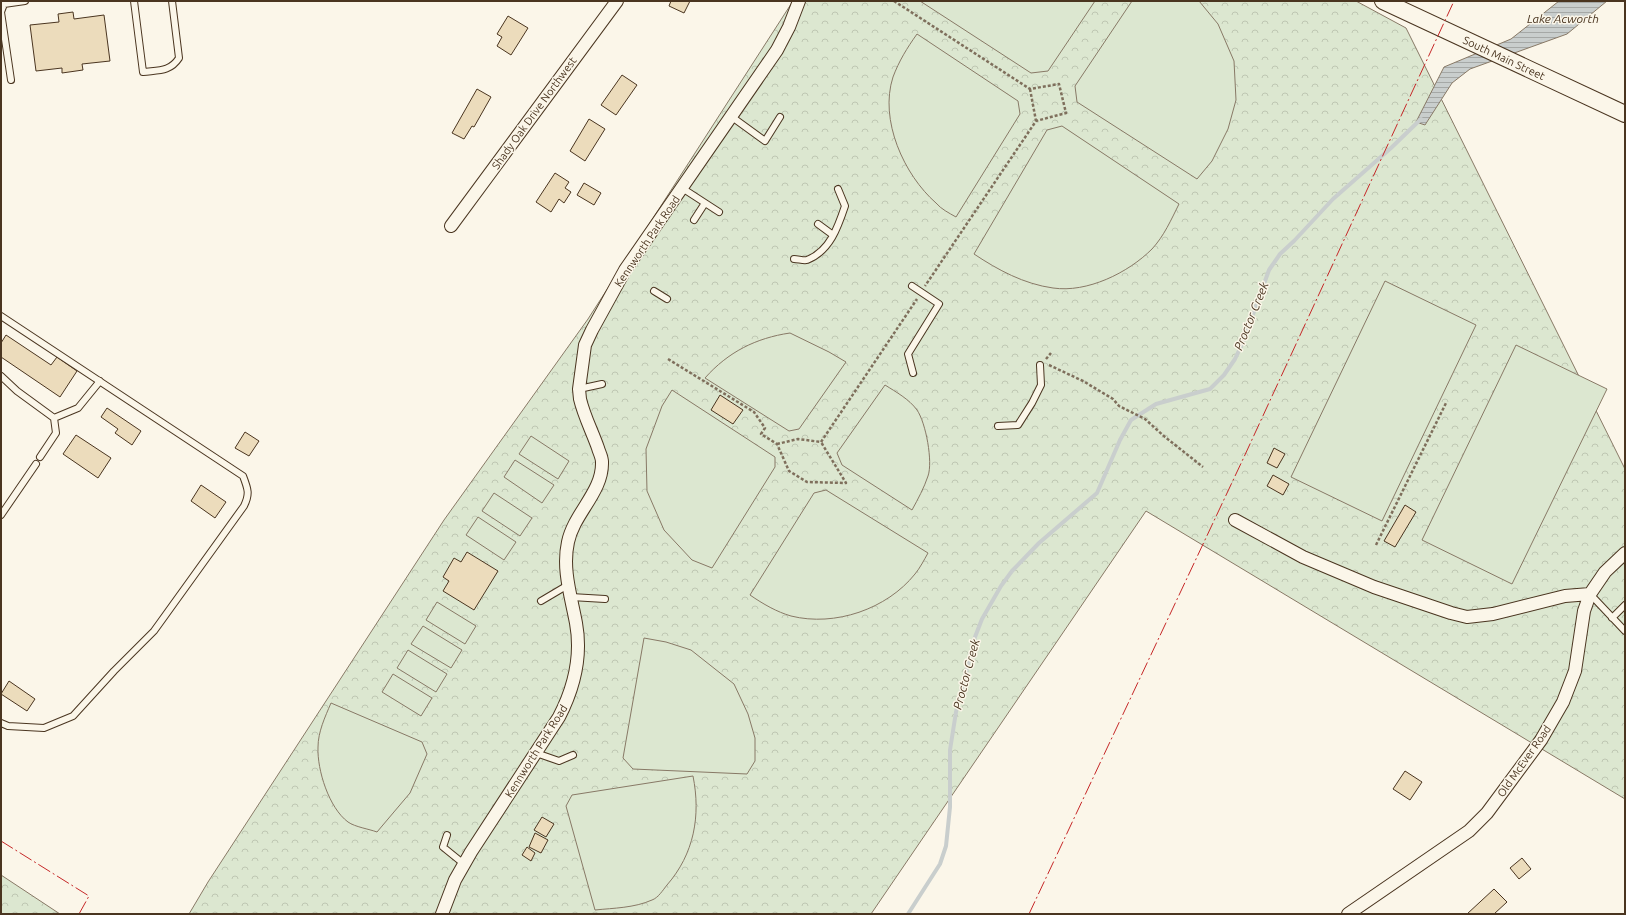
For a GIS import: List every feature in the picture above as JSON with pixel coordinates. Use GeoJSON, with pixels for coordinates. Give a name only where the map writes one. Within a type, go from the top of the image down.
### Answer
{"type":"FeatureCollection","features":[{"type":"Feature","properties":{"kind":"main road","name":"South Main Street"},"geometry":{"type":"LineString","coordinates":[[1386,2],[1625,114]]}},
{"type":"Feature","properties":{"kind":"street","name":"Shady Oak Drive Northwest"},"geometry":{"type":"LineString","coordinates":[[451,226],[617,1]]}},
{"type":"Feature","properties":{"kind":"street","name":"Kennworth Park Road"},"geometry":{"type":"LineString","coordinates":[[442,914],[455,880],[464,864],[559,717],[575,678],[578,660],[577,625],[570,591],[566,554],[571,530],[601,476],[602,460],[583,412],[580,399],[579,389],[585,346],[592,330],[625,270],[777,50],[789,27],[798,1]]}},
{"type":"Feature","properties":{"kind":"street"},"geometry":{"type":"LineString","coordinates":[[1235,520],[1303,557],[1367,584],[1451,614],[1467,617],[1493,614],[1565,596],[1590,594]]}},
{"type":"Feature","properties":{"kind":"street","name":"Old McEver Road"},"geometry":{"type":"LineString","coordinates":[[1348,914],[1469,832],[1487,813],[1541,740],[1563,702],[1575,671],[1584,611],[1590,594],[1605,572],[1625,553]]}},
{"type":"Feature","properties":{"kind":"lane"},"geometry":{"type":"LineString","coordinates":[[11,80],[1,12],[4,4],[25,1]]}},
{"type":"Feature","properties":{"kind":"lane"},"geometry":{"type":"LineString","coordinates":[[134,1],[143,72],[167,69],[174,65],[179,58],[172,1]]}},
{"type":"Feature","properties":{"kind":"lane"},"geometry":{"type":"LineString","coordinates":[[732,117],[765,142],[780,117]]}},
{"type":"Feature","properties":{"kind":"lane"},"geometry":{"type":"LineString","coordinates":[[682,188],[719,212]]}},
{"type":"Feature","properties":{"kind":"lane"},"geometry":{"type":"LineString","coordinates":[[794,259],[806,260],[825,248],[834,234],[845,206],[838,189]]}},
{"type":"Feature","properties":{"kind":"lane"},"geometry":{"type":"LineString","coordinates":[[694,220],[705,202]]}},
{"type":"Feature","properties":{"kind":"lane"},"geometry":{"type":"LineString","coordinates":[[818,224],[834,234]]}},
{"type":"Feature","properties":{"kind":"lane"},"geometry":{"type":"LineString","coordinates":[[912,286],[939,304],[908,354],[913,373]]}},
{"type":"Feature","properties":{"kind":"lane"},"geometry":{"type":"LineString","coordinates":[[654,291],[667,299]]}},
{"type":"Feature","properties":{"kind":"lane"},"geometry":{"type":"LineString","coordinates":[[1,316],[243,476],[248,488],[248,497],[244,506],[154,631],[72,716],[44,728],[8,726],[1,723]]}},
{"type":"Feature","properties":{"kind":"lane"},"geometry":{"type":"LineString","coordinates":[[998,426],[1018,425],[1041,385],[1040,365]]}},
{"type":"Feature","properties":{"kind":"lane"},"geometry":{"type":"LineString","coordinates":[[1,376],[17,391],[54,418],[56,433],[40,457]]}},
{"type":"Feature","properties":{"kind":"lane"},"geometry":{"type":"LineString","coordinates":[[54,418],[78,408],[100,381]]}},
{"type":"Feature","properties":{"kind":"lane"},"geometry":{"type":"LineString","coordinates":[[579,389],[602,384]]}},
{"type":"Feature","properties":{"kind":"lane"},"geometry":{"type":"LineString","coordinates":[[1,515],[36,464]]}},
{"type":"Feature","properties":{"kind":"lane"},"geometry":{"type":"LineString","coordinates":[[541,600],[570,591],[605,599]]}},
{"type":"Feature","properties":{"kind":"lane"},"geometry":{"type":"LineString","coordinates":[[1590,594],[1625,631]]}},
{"type":"Feature","properties":{"kind":"lane"},"geometry":{"type":"LineString","coordinates":[[1612,618],[1625,605]]}},
{"type":"Feature","properties":{"kind":"lane"},"geometry":{"type":"LineString","coordinates":[[536,753],[559,760],[573,755]]}},
{"type":"Feature","properties":{"kind":"lane"},"geometry":{"type":"LineString","coordinates":[[447,835],[443,847],[464,864]]}},
{"type":"Feature","properties":{"kind":"path"},"geometry":{"type":"LineString","coordinates":[[821,442],[1036,121],[1066,113],[1059,84],[1030,89],[894,1]]}},
{"type":"Feature","properties":{"kind":"path"},"geometry":{"type":"LineString","coordinates":[[1030,89],[1036,121]]}},
{"type":"Feature","properties":{"kind":"path"},"geometry":{"type":"LineString","coordinates":[[1051,353],[1044,362],[1101,392],[1113,399],[1119,406],[1145,419],[1165,438],[1203,467]]}},
{"type":"Feature","properties":{"kind":"path"},"geometry":{"type":"LineString","coordinates":[[668,359],[754,412],[765,428],[761,434],[777,444],[789,471],[806,482],[846,484],[821,442]]}},
{"type":"Feature","properties":{"kind":"path"},"geometry":{"type":"LineString","coordinates":[[1376,546],[1446,403]]}},
{"type":"Feature","properties":{"kind":"path"},"geometry":{"type":"LineString","coordinates":[[777,444],[798,439],[821,442]]}},
{"type":"Feature","properties":{"kind":"green space"},"geometry":{"type":"Polygon","coordinates":[[[793,1],[1356,1],[1406,28],[1625,469],[1625,799],[1146,511],[871,914],[189,914],[208,882],[444,520],[588,319],[793,1]]]}},
{"type":"Feature","properties":{"kind":"green space"},"geometry":{"type":"Polygon","coordinates":[[[920,1],[1095,1],[1048,71],[1031,73],[920,1]]]}},
{"type":"Feature","properties":{"kind":"green space"},"geometry":{"type":"Polygon","coordinates":[[[1132,1],[1199,1],[1218,24],[1234,61],[1236,100],[1228,129],[1212,161],[1197,179],[1077,102],[1075,86],[1132,1]]]}},
{"type":"Feature","properties":{"kind":"green space"},"geometry":{"type":"Polygon","coordinates":[[[917,34],[1018,101],[1020,114],[956,217],[938,205],[914,178],[897,146],[892,128],[889,111],[893,77],[910,44],[917,34]]]}},
{"type":"Feature","properties":{"kind":"green space"},"geometry":{"type":"Polygon","coordinates":[[[1062,126],[1179,204],[1160,239],[1142,258],[1119,273],[1106,279],[1093,284],[1066,289],[1042,286],[1022,280],[992,266],[974,254],[1047,130],[1062,126]]]}},
{"type":"Feature","properties":{"kind":"green space"},"geometry":{"type":"Polygon","coordinates":[[[1385,281],[1476,325],[1382,521],[1291,477],[1385,281]]]}},
{"type":"Feature","properties":{"kind":"green space"},"geometry":{"type":"Polygon","coordinates":[[[790,333],[846,362],[799,429],[789,431],[705,378],[723,361],[743,348],[766,338],[790,333]]]}},
{"type":"Feature","properties":{"kind":"green space"},"geometry":{"type":"Polygon","coordinates":[[[1516,345],[1607,389],[1512,584],[1422,540],[1516,345]]]}},
{"type":"Feature","properties":{"kind":"green space"},"geometry":{"type":"Polygon","coordinates":[[[885,385],[914,406],[920,416],[926,433],[930,462],[928,476],[919,498],[912,510],[842,465],[837,453],[885,385]]]}},
{"type":"Feature","properties":{"kind":"green space"},"geometry":{"type":"Polygon","coordinates":[[[672,390],[775,457],[775,467],[712,568],[692,560],[664,530],[647,491],[646,449],[662,406],[672,390]]]}},
{"type":"Feature","properties":{"kind":"green space"},"geometry":{"type":"Polygon","coordinates":[[[531,436],[569,461],[558,479],[519,454],[531,436]]]}},
{"type":"Feature","properties":{"kind":"green space"},"geometry":{"type":"Polygon","coordinates":[[[515,460],[554,485],[542,503],[504,477],[515,460]]]}},
{"type":"Feature","properties":{"kind":"green space"},"geometry":{"type":"Polygon","coordinates":[[[826,490],[928,553],[917,572],[903,586],[890,597],[875,606],[842,617],[808,619],[791,616],[760,602],[750,595],[814,493],[826,490]]]}},
{"type":"Feature","properties":{"kind":"green space"},"geometry":{"type":"Polygon","coordinates":[[[494,493],[532,518],[520,536],[482,511],[494,493]]]}},
{"type":"Feature","properties":{"kind":"green space"},"geometry":{"type":"Polygon","coordinates":[[[478,517],[516,542],[504,560],[466,535],[478,517]]]}},
{"type":"Feature","properties":{"kind":"green space"},"geometry":{"type":"Polygon","coordinates":[[[437,602],[476,626],[465,644],[426,620],[437,602]]]}},
{"type":"Feature","properties":{"kind":"green space"},"geometry":{"type":"Polygon","coordinates":[[[423,626],[462,650],[451,668],[411,644],[423,626]]]}},
{"type":"Feature","properties":{"kind":"green space"},"geometry":{"type":"Polygon","coordinates":[[[644,638],[666,642],[691,650],[734,684],[748,714],[755,738],[755,761],[747,774],[633,769],[623,758],[644,638]]]}},
{"type":"Feature","properties":{"kind":"green space"},"geometry":{"type":"Polygon","coordinates":[[[408,650],[447,674],[436,692],[397,668],[408,650]]]}},
{"type":"Feature","properties":{"kind":"green space"},"geometry":{"type":"Polygon","coordinates":[[[393,674],[432,698],[421,716],[382,692],[393,674]]]}},
{"type":"Feature","properties":{"kind":"green space"},"geometry":{"type":"Polygon","coordinates":[[[331,703],[422,742],[427,754],[410,793],[377,832],[351,824],[341,816],[330,798],[322,777],[318,756],[318,741],[322,725],[331,703]]]}},
{"type":"Feature","properties":{"kind":"green space"},"geometry":{"type":"Polygon","coordinates":[[[693,776],[696,806],[693,834],[684,861],[676,873],[660,894],[652,900],[631,906],[595,910],[566,806],[572,795],[693,776]]]}},
{"type":"Feature","properties":{"kind":"green space"},"geometry":{"type":"Polygon","coordinates":[[[1,875],[60,914],[1,914],[1,875]]]}},
{"type":"Feature","properties":{"kind":"water","name":"Lake Acworth"},"geometry":{"type":"Polygon","coordinates":[[[1559,1],[1607,1],[1567,34],[1470,69],[1452,83],[1425,125],[1416,122],[1444,67],[1511,39],[1559,1]]]}},
{"type":"Feature","properties":{"kind":"building"},"geometry":{"type":"Polygon","coordinates":[[[671,1],[690,1],[684,13],[669,6],[671,1]]]}},
{"type":"Feature","properties":{"kind":"building"},"geometry":{"type":"Polygon","coordinates":[[[73,12],[74,19],[104,15],[110,61],[82,64],[83,70],[62,73],[62,68],[36,71],[30,25],[59,22],[58,14],[73,12]]]}},
{"type":"Feature","properties":{"kind":"building"},"geometry":{"type":"Polygon","coordinates":[[[508,16],[528,28],[511,55],[497,46],[502,37],[497,34],[508,16]]]}},
{"type":"Feature","properties":{"kind":"building"},"geometry":{"type":"Polygon","coordinates":[[[622,75],[637,85],[616,115],[601,105],[622,75]]]}},
{"type":"Feature","properties":{"kind":"building"},"geometry":{"type":"Polygon","coordinates":[[[477,89],[491,97],[474,127],[472,126],[464,139],[452,133],[477,89]]]}},
{"type":"Feature","properties":{"kind":"building"},"geometry":{"type":"Polygon","coordinates":[[[589,119],[605,129],[585,161],[570,151],[589,119]]]}},
{"type":"Feature","properties":{"kind":"building"},"geometry":{"type":"Polygon","coordinates":[[[555,173],[569,182],[565,188],[571,192],[564,203],[559,199],[551,212],[536,202],[555,173]]]}},
{"type":"Feature","properties":{"kind":"building"},"geometry":{"type":"Polygon","coordinates":[[[584,183],[601,193],[594,205],[577,195],[584,183]]]}},
{"type":"Feature","properties":{"kind":"building"},"geometry":{"type":"Polygon","coordinates":[[[6,335],[51,365],[57,357],[77,371],[60,397],[1,357],[1,343],[6,335]]]}},
{"type":"Feature","properties":{"kind":"building"},"geometry":{"type":"Polygon","coordinates":[[[720,395],[743,410],[733,424],[711,410],[720,395]]]}},
{"type":"Feature","properties":{"kind":"building"},"geometry":{"type":"Polygon","coordinates":[[[107,408],[141,431],[132,445],[115,433],[118,429],[101,417],[107,408]]]}},
{"type":"Feature","properties":{"kind":"building"},"geometry":{"type":"Polygon","coordinates":[[[245,432],[259,441],[249,456],[235,448],[245,432]]]}},
{"type":"Feature","properties":{"kind":"building"},"geometry":{"type":"Polygon","coordinates":[[[76,435],[111,458],[98,478],[63,454],[76,435]]]}},
{"type":"Feature","properties":{"kind":"building"},"geometry":{"type":"Polygon","coordinates":[[[1274,448],[1285,454],[1277,468],[1267,463],[1274,448]]]}},
{"type":"Feature","properties":{"kind":"building"},"geometry":{"type":"Polygon","coordinates":[[[1273,475],[1289,484],[1283,495],[1267,486],[1273,475]]]}},
{"type":"Feature","properties":{"kind":"building"},"geometry":{"type":"Polygon","coordinates":[[[201,485],[226,502],[215,518],[191,501],[201,485]]]}},
{"type":"Feature","properties":{"kind":"building"},"geometry":{"type":"Polygon","coordinates":[[[1405,505],[1416,512],[1395,547],[1384,541],[1405,505]]]}},
{"type":"Feature","properties":{"kind":"building"},"geometry":{"type":"Polygon","coordinates":[[[467,552],[498,571],[474,610],[443,591],[449,581],[443,577],[454,558],[461,562],[467,552]]]}},
{"type":"Feature","properties":{"kind":"building"},"geometry":{"type":"Polygon","coordinates":[[[9,681],[35,699],[27,711],[1,694],[9,681]]]}},
{"type":"Feature","properties":{"kind":"building"},"geometry":{"type":"Polygon","coordinates":[[[1405,771],[1422,782],[1410,800],[1393,789],[1405,771]]]}},
{"type":"Feature","properties":{"kind":"building"},"geometry":{"type":"Polygon","coordinates":[[[542,817],[554,824],[546,837],[534,830],[542,817]]]}},
{"type":"Feature","properties":{"kind":"building"},"geometry":{"type":"Polygon","coordinates":[[[535,833],[548,840],[541,853],[529,847],[535,833]]]}},
{"type":"Feature","properties":{"kind":"building"},"geometry":{"type":"Polygon","coordinates":[[[527,847],[535,853],[531,861],[522,855],[527,847]]]}},
{"type":"Feature","properties":{"kind":"building"},"geometry":{"type":"Polygon","coordinates":[[[1522,858],[1531,869],[1519,879],[1510,868],[1522,858]]]}},
{"type":"Feature","properties":{"kind":"building"},"geometry":{"type":"Polygon","coordinates":[[[1494,889],[1507,902],[1494,914],[1467,914],[1494,889]]]}},
{"type":"Feature","properties":{"kind":"waterway","name":"Proctor Creek"},"geometry":{"type":"LineString","coordinates":[[908,914],[940,864],[946,846],[950,807],[950,750],[956,712],[975,637],[982,619],[1001,586],[1012,571],[1039,543],[1097,493],[1120,440],[1131,420],[1156,404],[1210,389],[1224,375],[1235,359],[1243,342],[1269,270],[1280,254],[1333,199],[1391,148],[1421,119]]}},
{"type":"Feature","properties":{"kind":"power"},"geometry":{"type":"LineString","coordinates":[[1029,914],[1244,457],[1454,1]]}},
{"type":"Feature","properties":{"kind":"power"},"geometry":{"type":"LineString","coordinates":[[1,841],[89,896],[79,914]]}}]}
